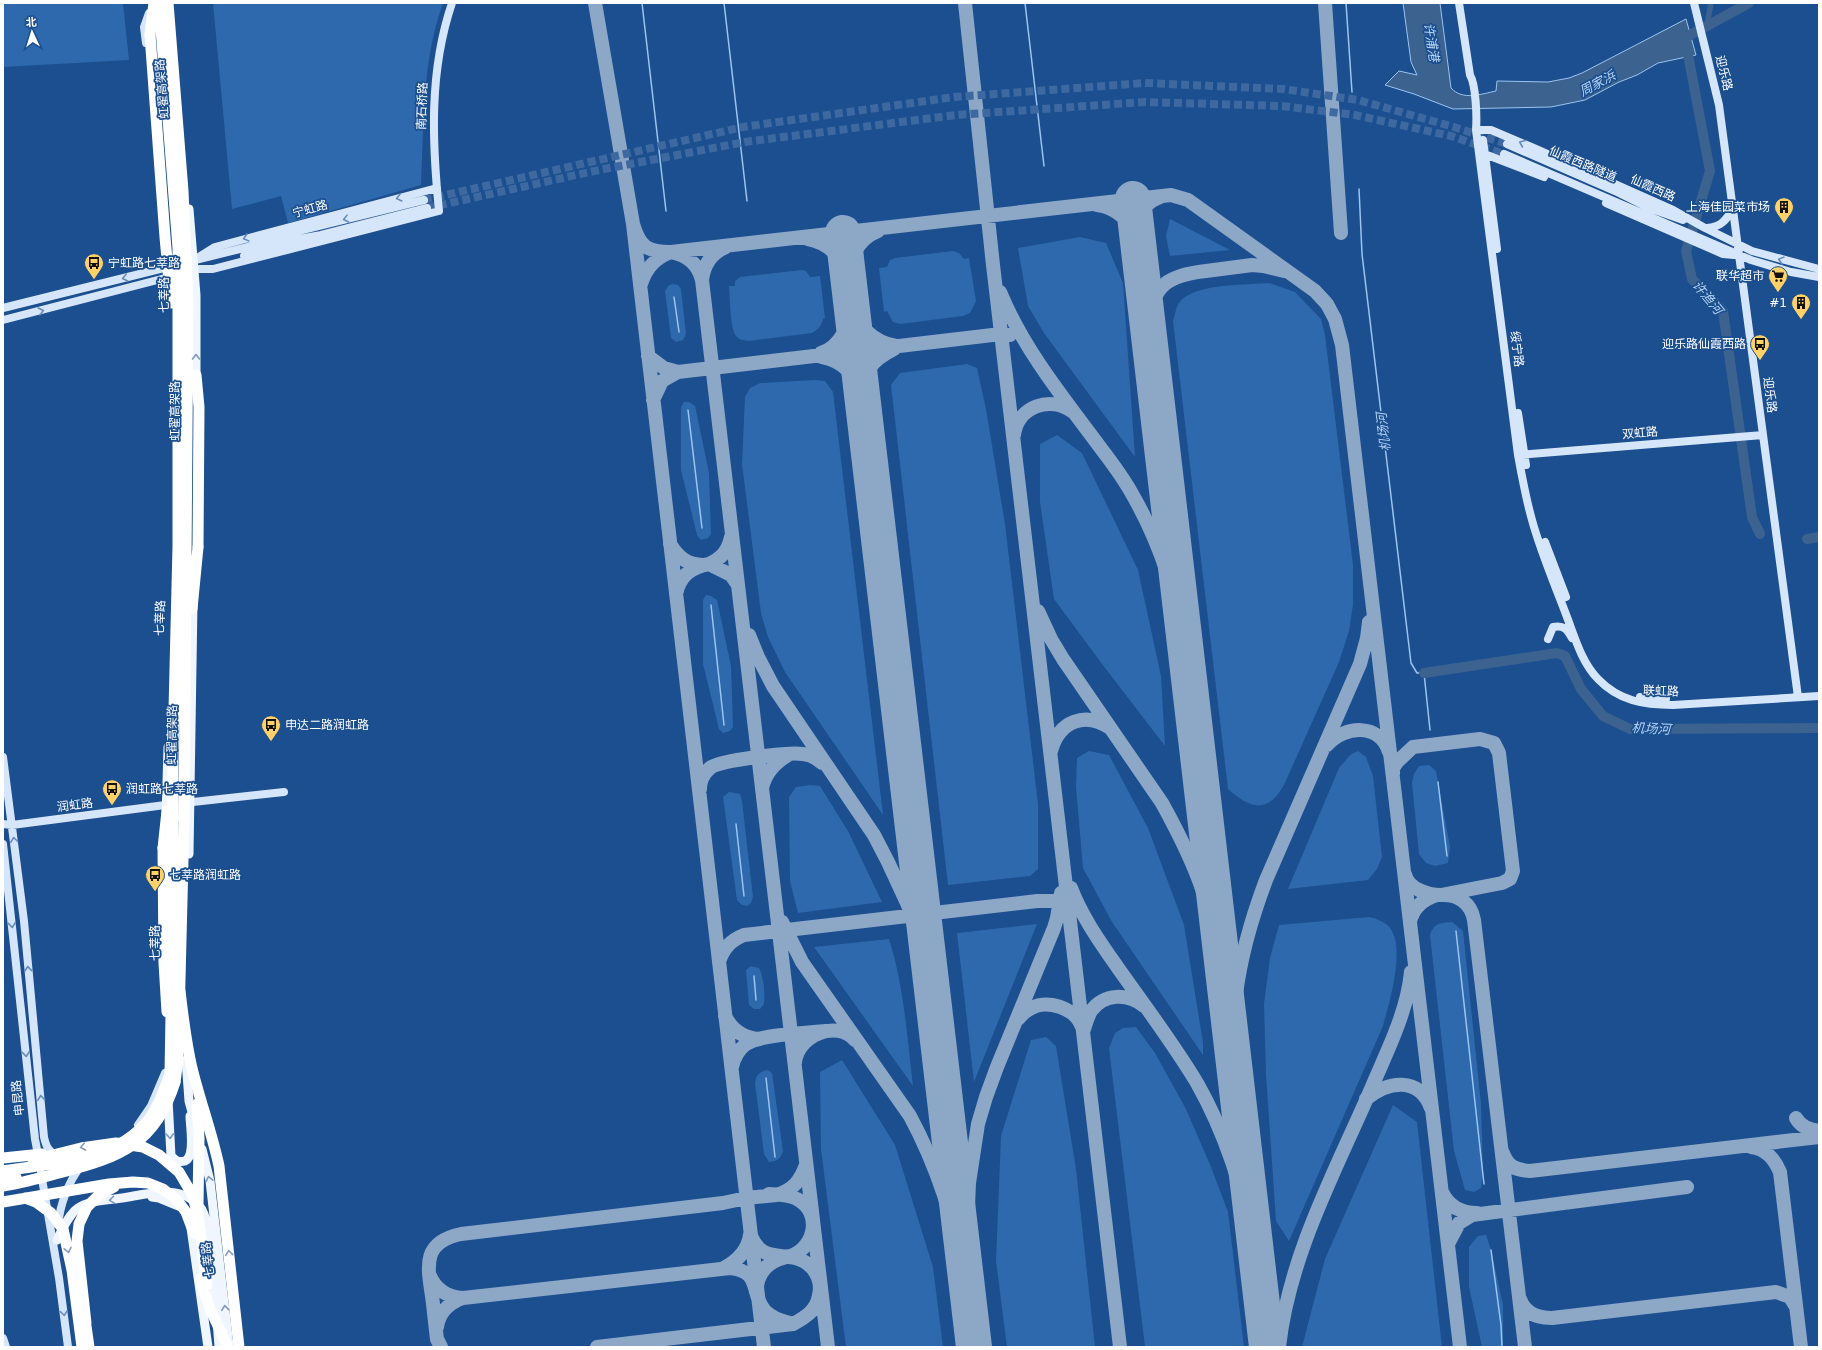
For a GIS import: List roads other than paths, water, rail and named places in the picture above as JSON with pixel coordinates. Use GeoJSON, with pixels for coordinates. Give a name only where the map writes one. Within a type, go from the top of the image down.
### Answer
{"type":"FeatureCollection","features":[{"type":"Feature","properties":{"kind":"highway"},"geometry":{"type":"LineString","coordinates":[[154,3],[150,35],[165,237],[178,366]]}},
{"type":"Feature","properties":{"kind":"highway","name":"虹翟高架路"},"geometry":{"type":"LineString","coordinates":[[159,3],[177,232],[178,546],[173,750]]}},
{"type":"Feature","properties":{"kind":"highway","name":"虹翟高架路"},"geometry":{"type":"LineString","coordinates":[[168,3],[187,247],[188,303],[186,649],[180,991]]}},
{"type":"Feature","properties":{"kind":"highway"},"geometry":{"type":"LineString","coordinates":[[186,649],[198,560],[199,408],[196,375]]}},
{"type":"Feature","properties":{"kind":"highway"},"geometry":{"type":"LineString","coordinates":[[167,1016],[164,963],[163,848],[173,750]]}},
{"type":"Feature","properties":{"kind":"highway"},"geometry":{"type":"LineString","coordinates":[[3,1171],[103,1153],[132,1137],[149,1119],[161,1099],[170,1074],[173,750]]}},
{"type":"Feature","properties":{"kind":"highway"},"geometry":{"type":"LineString","coordinates":[[180,991],[199,1115],[198,1216]]}},
{"type":"Feature","properties":{"kind":"highway"},"geometry":{"type":"LineString","coordinates":[[3,1186],[76,1169],[107,1160],[125,1150],[143,1137],[159,1118],[169,1101],[175,1082],[178,1059],[180,991]]}},
{"type":"Feature","properties":{"kind":"highway"},"geometry":{"type":"LineString","coordinates":[[192,1068],[213,1138],[219,1166],[239,1347]]}},
{"type":"Feature","properties":{"kind":"highway"},"geometry":{"type":"LineString","coordinates":[[3,1166],[18,1164],[98,1144],[116,1143],[143,1147],[159,1155],[179,1172],[192,1194],[198,1216],[208,1286]]}},
{"type":"Feature","properties":{"kind":"highway"},"geometry":{"type":"LineString","coordinates":[[135,1147],[157,1161],[172,1176],[186,1197],[192,1217],[203,1291],[229,1347]]}},
{"type":"Feature","properties":{"kind":"highway"},"geometry":{"type":"LineString","coordinates":[[3,1158],[58,1153]]}},
{"type":"Feature","properties":{"kind":"highway"},"geometry":{"type":"LineString","coordinates":[[3,1179],[76,1169]]}},
{"type":"Feature","properties":{"kind":"highway"},"geometry":{"type":"LineString","coordinates":[[3,1202],[120,1183],[133,1182],[148,1184],[163,1189],[177,1200],[186,1212],[194,1233]]}},
{"type":"Feature","properties":{"kind":"highway"},"geometry":{"type":"LineString","coordinates":[[89,1347],[77,1241],[79,1224],[87,1207],[99,1195],[120,1183]]}},
{"type":"Feature","properties":{"kind":"highway"},"geometry":{"type":"LineString","coordinates":[[3,1195],[20,1196],[36,1202],[51,1213],[62,1229],[72,1270],[82,1347]]}},
{"type":"Feature","properties":{"kind":"main road","name":"七莘路"},"geometry":{"type":"LineString","coordinates":[[154,3],[176,265],[172,611],[166,805],[159,846],[158,967],[167,1016],[167,1069],[171,1156],[175,1160],[181,1162],[187,1160],[192,1153],[185,1028],[193,610],[196,295],[173,3]]}},
{"type":"Feature","properties":{"kind":"main road"},"geometry":{"type":"LineString","coordinates":[[154,3],[144,27],[165,268]]}},
{"type":"Feature","properties":{"kind":"main road","name":"南石桥路"},"geometry":{"type":"LineString","coordinates":[[439,211],[433,145],[434,91],[440,45],[452,3]]}},
{"type":"Feature","properties":{"kind":"main road","name":"绥宁路"},"geometry":{"type":"LineString","coordinates":[[1459,3],[1474,92],[1521,455],[1532,521],[1554,575]]}},
{"type":"Feature","properties":{"kind":"main road","name":"绥宁路"},"geometry":{"type":"LineString","coordinates":[[1465,3],[1474,73],[1472,78]]}},
{"type":"Feature","properties":{"kind":"main road","name":"迎乐路"},"geometry":{"type":"LineString","coordinates":[[1694,3],[1718,98],[1797,695]]}},
{"type":"Feature","properties":{"kind":"main road","name":"仙霞西路"},"geometry":{"type":"LineString","coordinates":[[1479,129],[1491,130],[1504,135],[1625,189],[1669,220]]}},
{"type":"Feature","properties":{"kind":"main road","name":"仙霞西路隧道"},"geometry":{"type":"LineString","coordinates":[[1507,144],[1661,213],[1669,220]]}},
{"type":"Feature","properties":{"kind":"main road"},"geometry":{"type":"LineString","coordinates":[[1482,153],[1570,188],[1669,220],[1705,228],[1752,251],[1773,258],[1819,269]]}},
{"type":"Feature","properties":{"kind":"main road","name":"仙霞西路隧道"},"geometry":{"type":"LineString","coordinates":[[1504,154],[1669,220]]}},
{"type":"Feature","properties":{"kind":"main road","name":"宁虹路"},"geometry":{"type":"LineString","coordinates":[[194,265],[215,247],[437,188]]}},
{"type":"Feature","properties":{"kind":"main road"},"geometry":{"type":"LineString","coordinates":[[1625,189],[1650,204],[1661,213]]}},
{"type":"Feature","properties":{"kind":"main road","name":"宁虹路"},"geometry":{"type":"LineString","coordinates":[[3,320],[176,275],[194,265],[290,233],[424,200]]}},
{"type":"Feature","properties":{"kind":"main road","name":"宁虹路"},"geometry":{"type":"LineString","coordinates":[[3,308],[176,265],[194,265],[247,255],[275,245],[320,236],[427,208]]}},
{"type":"Feature","properties":{"kind":"main road"},"geometry":{"type":"LineString","coordinates":[[1705,228],[1716,227],[1724,222],[1733,209]]}},
{"type":"Feature","properties":{"kind":"main road","name":"宁虹路"},"geometry":{"type":"LineString","coordinates":[[194,265],[213,269],[439,211]]}},
{"type":"Feature","properties":{"kind":"main road"},"geometry":{"type":"LineString","coordinates":[[1669,220],[1700,241],[1733,259],[1741,267]]}},
{"type":"Feature","properties":{"kind":"main road"},"geometry":{"type":"LineString","coordinates":[[1700,241],[1784,270],[1819,277]]}},
{"type":"Feature","properties":{"kind":"main road"},"geometry":{"type":"LineString","coordinates":[[275,245],[313,244]]}},
{"type":"Feature","properties":{"kind":"main road"},"geometry":{"type":"LineString","coordinates":[[1723,254],[1739,255]]}},
{"type":"Feature","properties":{"kind":"main road","name":"双虹路"},"geometry":{"type":"LineString","coordinates":[[1521,455],[1763,435]]}},
{"type":"Feature","properties":{"kind":"main road","name":"联虹路"},"geometry":{"type":"LineString","coordinates":[[1554,575],[1593,665],[1601,675],[1624,692],[1637,697],[1654,699],[1797,695],[1819,696]]}},
{"type":"Feature","properties":{"kind":"main road","name":"联虹路"},"geometry":{"type":"LineString","coordinates":[[1554,575],[1582,655],[1597,679],[1621,697],[1636,702],[1653,705],[1672,705],[1797,695],[1819,691]]}},
{"type":"Feature","properties":{"kind":"main road"},"geometry":{"type":"LineString","coordinates":[[172,611],[193,610]]}},
{"type":"Feature","properties":{"kind":"main road"},"geometry":{"type":"LineString","coordinates":[[1548,639],[1554,627],[1560,626],[1565,628],[1582,655]]}},
{"type":"Feature","properties":{"kind":"main road","name":"申昆路"},"geometry":{"type":"LineString","coordinates":[[3,757],[24,921],[44,1137],[50,1152],[62,1159],[79,1159],[100,1154]]}},
{"type":"Feature","properties":{"kind":"main road","name":"润虹路"},"geometry":{"type":"LineString","coordinates":[[12,825],[190,802],[284,792]]}},
{"type":"Feature","properties":{"kind":"main road"},"geometry":{"type":"LineString","coordinates":[[3,824],[12,825]]}},
{"type":"Feature","properties":{"kind":"main road"},"geometry":{"type":"LineString","coordinates":[[3,830],[12,825]]}},
{"type":"Feature","properties":{"kind":"main road","name":"申昆路"},"geometry":{"type":"LineString","coordinates":[[3,844],[35,1138],[59,1278],[68,1347]]}},
{"type":"Feature","properties":{"kind":"main road"},"geometry":{"type":"LineString","coordinates":[[59,1278],[57,1240],[58,1220],[63,1200],[72,1179],[83,1164],[117,1146],[134,1130],[151,1106],[167,1069]]}},
{"type":"Feature","properties":{"kind":"main road","name":"七莘路"},"geometry":{"type":"LineString","coordinates":[[189,1100],[210,1181],[229,1347]]}},
{"type":"Feature","properties":{"kind":"main road"},"geometry":{"type":"LineString","coordinates":[[57,1240],[66,1220],[74,1210],[85,1204],[162,1193],[174,1193],[186,1196],[197,1203],[204,1214],[209,1237],[218,1347]]}},
{"type":"Feature","properties":{"kind":"main road"},"geometry":{"type":"LineString","coordinates":[[136,1196],[159,1198],[172,1203],[180,1207],[187,1216],[192,1232],[210,1347]]}},
{"type":"Feature","properties":{"kind":"main road"},"geometry":{"type":"LineString","coordinates":[[208,1286],[212,1327],[218,1347]]}},
{"type":"Feature","properties":{"kind":"main road"},"geometry":{"type":"LineString","coordinates":[[210,1347],[212,1327]]}},
{"type":"Feature","properties":{"kind":"main road"},"geometry":{"type":"LineString","coordinates":[[3,1338],[6,1347]]}},
{"type":"Feature","properties":{"kind":"water","name":"许浦港"},"geometry":{"type":"Polygon","coordinates":[[[1403,3],[1440,3],[1451,88],[1461,94],[1472,96],[1496,91],[1497,81],[1548,82],[1569,78],[1582,73],[1686,19],[1696,55],[1658,63],[1637,75],[1619,82],[1585,100],[1551,107],[1453,109],[1385,85],[1399,71],[1417,75],[1411,62],[1403,3]]]}},
{"type":"Feature","properties":{"kind":"waterway"},"geometry":{"type":"LineString","coordinates":[[642,3],[666,211]]}},
{"type":"Feature","properties":{"kind":"waterway"},"geometry":{"type":"LineString","coordinates":[[724,3],[747,201]]}},
{"type":"Feature","properties":{"kind":"waterway"},"geometry":{"type":"LineString","coordinates":[[1025,3],[1044,166]]}},
{"type":"Feature","properties":{"kind":"waterway"},"geometry":{"type":"LineString","coordinates":[[1346,3],[1352,92]]}},
{"type":"Feature","properties":{"kind":"waterway"},"geometry":{"type":"LineString","coordinates":[[1707,25],[1711,3]]}},
{"type":"Feature","properties":{"kind":"waterway","name":"周家浜"},"geometry":{"type":"LineString","coordinates":[[1679,41],[1749,3]]}},
{"type":"Feature","properties":{"kind":"waterway","name":"许渔河"},"geometry":{"type":"LineString","coordinates":[[1686,44],[1710,171],[1686,251],[1692,279],[1723,311],[1752,517],[1760,534]]}},
{"type":"Feature","properties":{"kind":"waterway","name":"机场河"},"geometry":{"type":"LineString","coordinates":[[1359,189],[1362,254],[1411,663],[1417,673],[1424,673],[1430,730]]}},
{"type":"Feature","properties":{"kind":"waterway"},"geometry":{"type":"LineString","coordinates":[[674,297],[679,332]]}},
{"type":"Feature","properties":{"kind":"waterway"},"geometry":{"type":"LineString","coordinates":[[688,410],[702,528]]}},
{"type":"Feature","properties":{"kind":"waterway"},"geometry":{"type":"LineString","coordinates":[[1807,539],[1819,537]]}},
{"type":"Feature","properties":{"kind":"waterway"},"geometry":{"type":"LineString","coordinates":[[711,605],[724,725]]}},
{"type":"Feature","properties":{"kind":"waterway","name":"机场河"},"geometry":{"type":"LineString","coordinates":[[1424,673],[1557,653],[1565,656],[1581,689],[1603,716],[1630,729],[1819,728]]}},
{"type":"Feature","properties":{"kind":"waterway"},"geometry":{"type":"LineString","coordinates":[[1438,782],[1447,856]]}},
{"type":"Feature","properties":{"kind":"waterway"},"geometry":{"type":"LineString","coordinates":[[736,824],[744,896]]}},
{"type":"Feature","properties":{"kind":"waterway"},"geometry":{"type":"LineString","coordinates":[[1456,931],[1484,1184]]}},
{"type":"Feature","properties":{"kind":"waterway"},"geometry":{"type":"LineString","coordinates":[[754,976],[756,1000]]}},
{"type":"Feature","properties":{"kind":"waterway"},"geometry":{"type":"LineString","coordinates":[[766,1078],[775,1157]]}},
{"type":"Feature","properties":{"kind":"waterway"},"geometry":{"type":"LineString","coordinates":[[1491,1250],[1501,1325],[1502,1347]]}},
{"type":"Feature","properties":{"kind":"tunnel"},"geometry":{"type":"LineString","coordinates":[[424,200],[743,127],[954,97],[1145,83],[1283,89],[1358,100],[1454,127],[1507,144]]}},
{"type":"Feature","properties":{"kind":"tunnel"},"geometry":{"type":"LineString","coordinates":[[427,208],[599,170],[745,142],[956,115],[1145,102],[1282,106],[1355,115],[1451,136],[1504,154]]}},
{"type":"Feature","properties":{"kind":"place","name":"上海佳园菜市场"},"geometry":{"type":"Point","coordinates":[1784,224]}},
{"type":"Feature","properties":{"kind":"place","name":"宁虹路七莘路"},"geometry":{"type":"Point","coordinates":[94,280]}},
{"type":"Feature","properties":{"kind":"place","name":"联华超市"},"geometry":{"type":"Point","coordinates":[1778,293]}},
{"type":"Feature","properties":{"kind":"place","name":"#1"},"geometry":{"type":"Point","coordinates":[1801,320]}},
{"type":"Feature","properties":{"kind":"place","name":"迎乐路仙霞西路"},"geometry":{"type":"Point","coordinates":[1760,361]}},
{"type":"Feature","properties":{"kind":"place","name":"申达二路润虹路"},"geometry":{"type":"Point","coordinates":[271,742]}},
{"type":"Feature","properties":{"kind":"place","name":"润虹路七莘路"},"geometry":{"type":"Point","coordinates":[112,806]}},
{"type":"Feature","properties":{"kind":"place","name":"七莘路润虹路"},"geometry":{"type":"Point","coordinates":[155,892]}}]}
